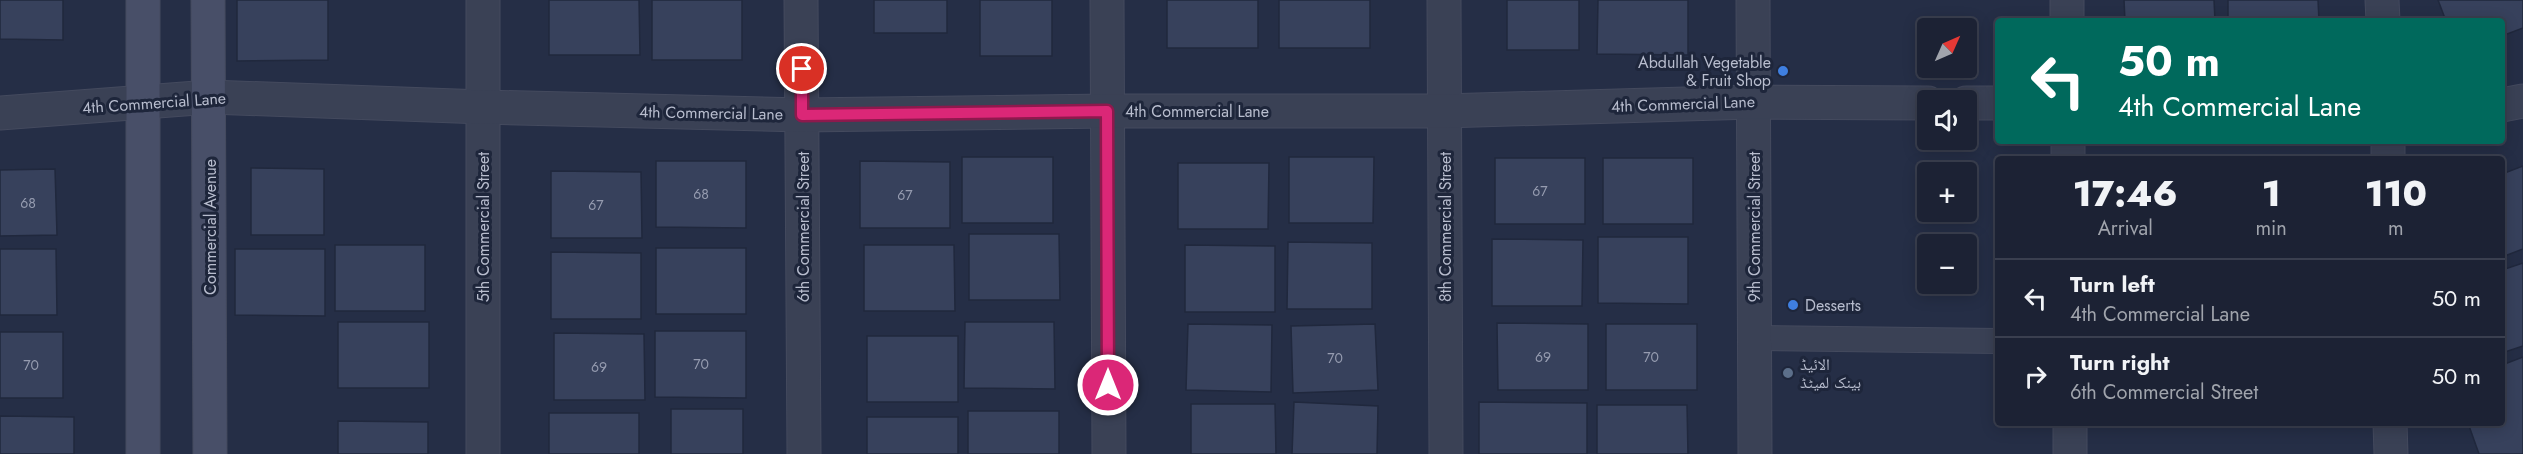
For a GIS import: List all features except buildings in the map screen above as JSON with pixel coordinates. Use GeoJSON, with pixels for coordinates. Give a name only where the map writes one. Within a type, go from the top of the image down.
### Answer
{"type":"FeatureCollection","features":[{"type":"Feature","properties":{"kind":"main road"},"geometry":{"type":"LineString","coordinates":[[143,0],[143,454]]}},
{"type":"Feature","properties":{"kind":"main road","name":"Commercial Avenue"},"geometry":{"type":"LineString","coordinates":[[208,0],[210,454]]}},
{"type":"Feature","properties":{"kind":"street","name":"5th Commercial Street"},"geometry":{"type":"LineString","coordinates":[[483,0],[483,454]]}},
{"type":"Feature","properties":{"kind":"street","name":"6th Commercial Street"},"geometry":{"type":"LineString","coordinates":[[801,0],[804,454]]}},
{"type":"Feature","properties":{"kind":"street"},"geometry":{"type":"LineString","coordinates":[[1107,0],[1109,454]]}},
{"type":"Feature","properties":{"kind":"street","name":"8th Commercial Street"},"geometry":{"type":"LineString","coordinates":[[1444,0],[1446,454]]}},
{"type":"Feature","properties":{"kind":"street","name":"9th Commercial Street"},"geometry":{"type":"LineString","coordinates":[[1753,0],[1755,454]]}},
{"type":"Feature","properties":{"kind":"street"},"geometry":{"type":"LineString","coordinates":[[2067,0],[2067,18]]}},
{"type":"Feature","properties":{"kind":"street"},"geometry":{"type":"LineString","coordinates":[[2382,0],[2383,18]]}},
{"type":"Feature","properties":{"kind":"street","name":"4th Commercial Lane"},"geometry":{"type":"LineString","coordinates":[[0,113],[210,97],[802,115],[1107,111],[1444,111],[1753,102],[1917,102]]}},
{"type":"Feature","properties":{"kind":"street"},"geometry":{"type":"LineString","coordinates":[[2505,104],[2523,101]]}},
{"type":"Feature","properties":{"kind":"street"},"geometry":{"type":"LineString","coordinates":[[1977,103],[1995,103]]}},
{"type":"Feature","properties":{"kind":"street"},"geometry":{"type":"LineString","coordinates":[[2070,426],[2070,454]]}},
{"type":"Feature","properties":{"kind":"street"},"geometry":{"type":"LineString","coordinates":[[2390,426],[2391,454]]}},
{"type":"Feature","properties":{"kind":"lane"},"geometry":{"type":"LineString","coordinates":[[1755,338],[1995,341]]}},
{"type":"Feature","properties":{"kind":"place","name":"Abdullah Vegetable & Fruit Shop"},"geometry":{"type":"Point","coordinates":[1783,71]}},
{"type":"Feature","properties":{"kind":"place","name":"Desserts"},"geometry":{"type":"Point","coordinates":[1793,305]}},
{"type":"Feature","properties":{"kind":"place","name":"الائیڈ بینک لمیٹڈ"},"geometry":{"type":"Point","coordinates":[1788,373]}},
{"type":"Feature","properties":{"kind":"route"},"geometry":{"type":"LineString","coordinates":[[802,69],[802,115],[1107,111],[1108,385]]}}]}
